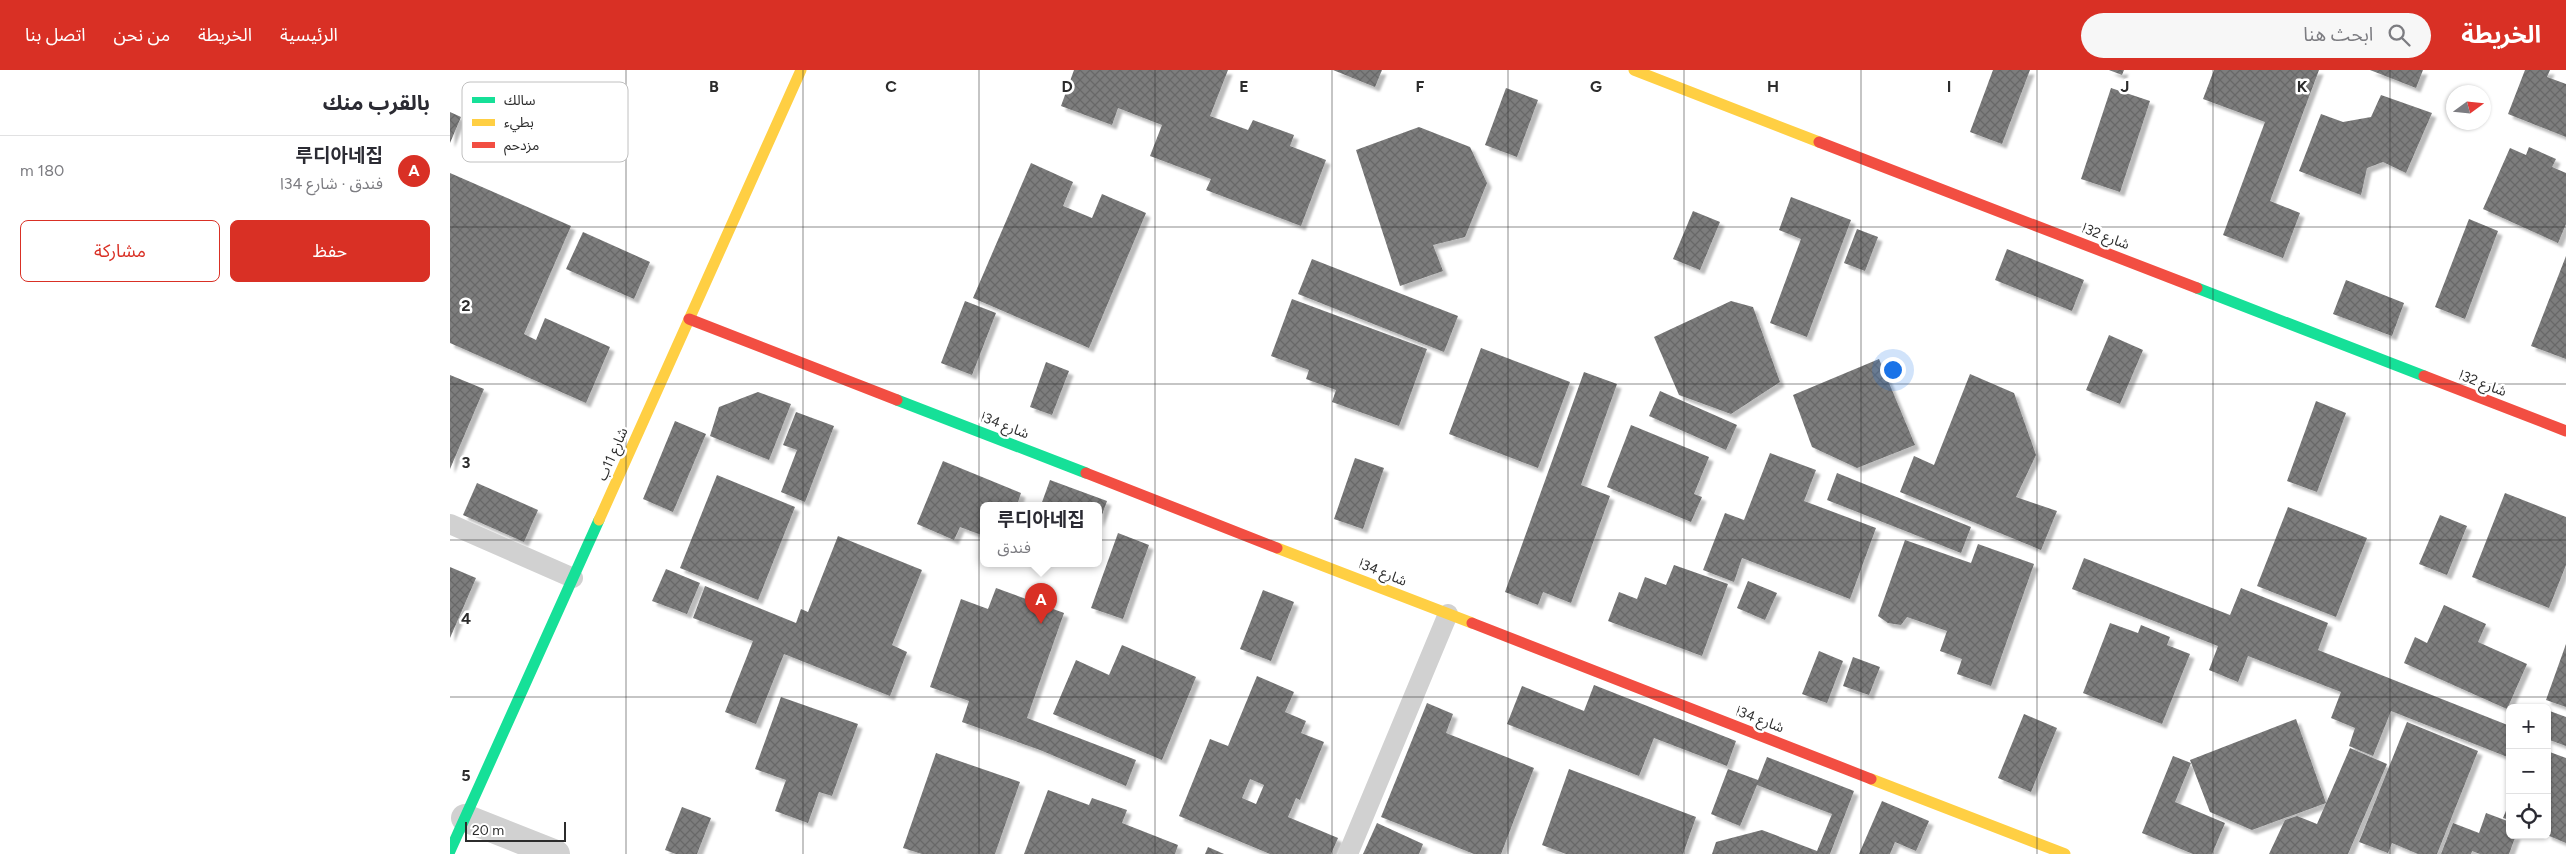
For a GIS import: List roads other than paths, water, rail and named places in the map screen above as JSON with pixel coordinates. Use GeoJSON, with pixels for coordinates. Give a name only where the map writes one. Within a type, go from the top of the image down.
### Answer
{"type":"FeatureCollection","features":[{"type":"Feature","properties":{"kind":"street","name":"شارع 11ب"},"geometry":{"type":"LineString","coordinates":[[450,851],[801,70]]}},
{"type":"Feature","properties":{"kind":"street","name":"شارع 32ا"},"geometry":{"type":"LineString","coordinates":[[1639,71],[2566,431]]}},
{"type":"Feature","properties":{"kind":"street","name":"شارع 34ا"},"geometry":{"type":"LineString","coordinates":[[689,319],[2065,854]]}},
{"type":"Feature","properties":{"kind":"street"},"geometry":{"type":"LineString","coordinates":[[465,818],[556,854]]}},
{"type":"Feature","properties":{"kind":"lane"},"geometry":{"type":"LineString","coordinates":[[450,524],[573,578]]}},
{"type":"Feature","properties":{"kind":"lane"},"geometry":{"type":"LineString","coordinates":[[1348,854],[1448,614]]}},
{"type":"Feature","properties":{"kind":"place","name":"루디아네집"},"geometry":{"type":"Point","coordinates":[1041,624]}}]}
